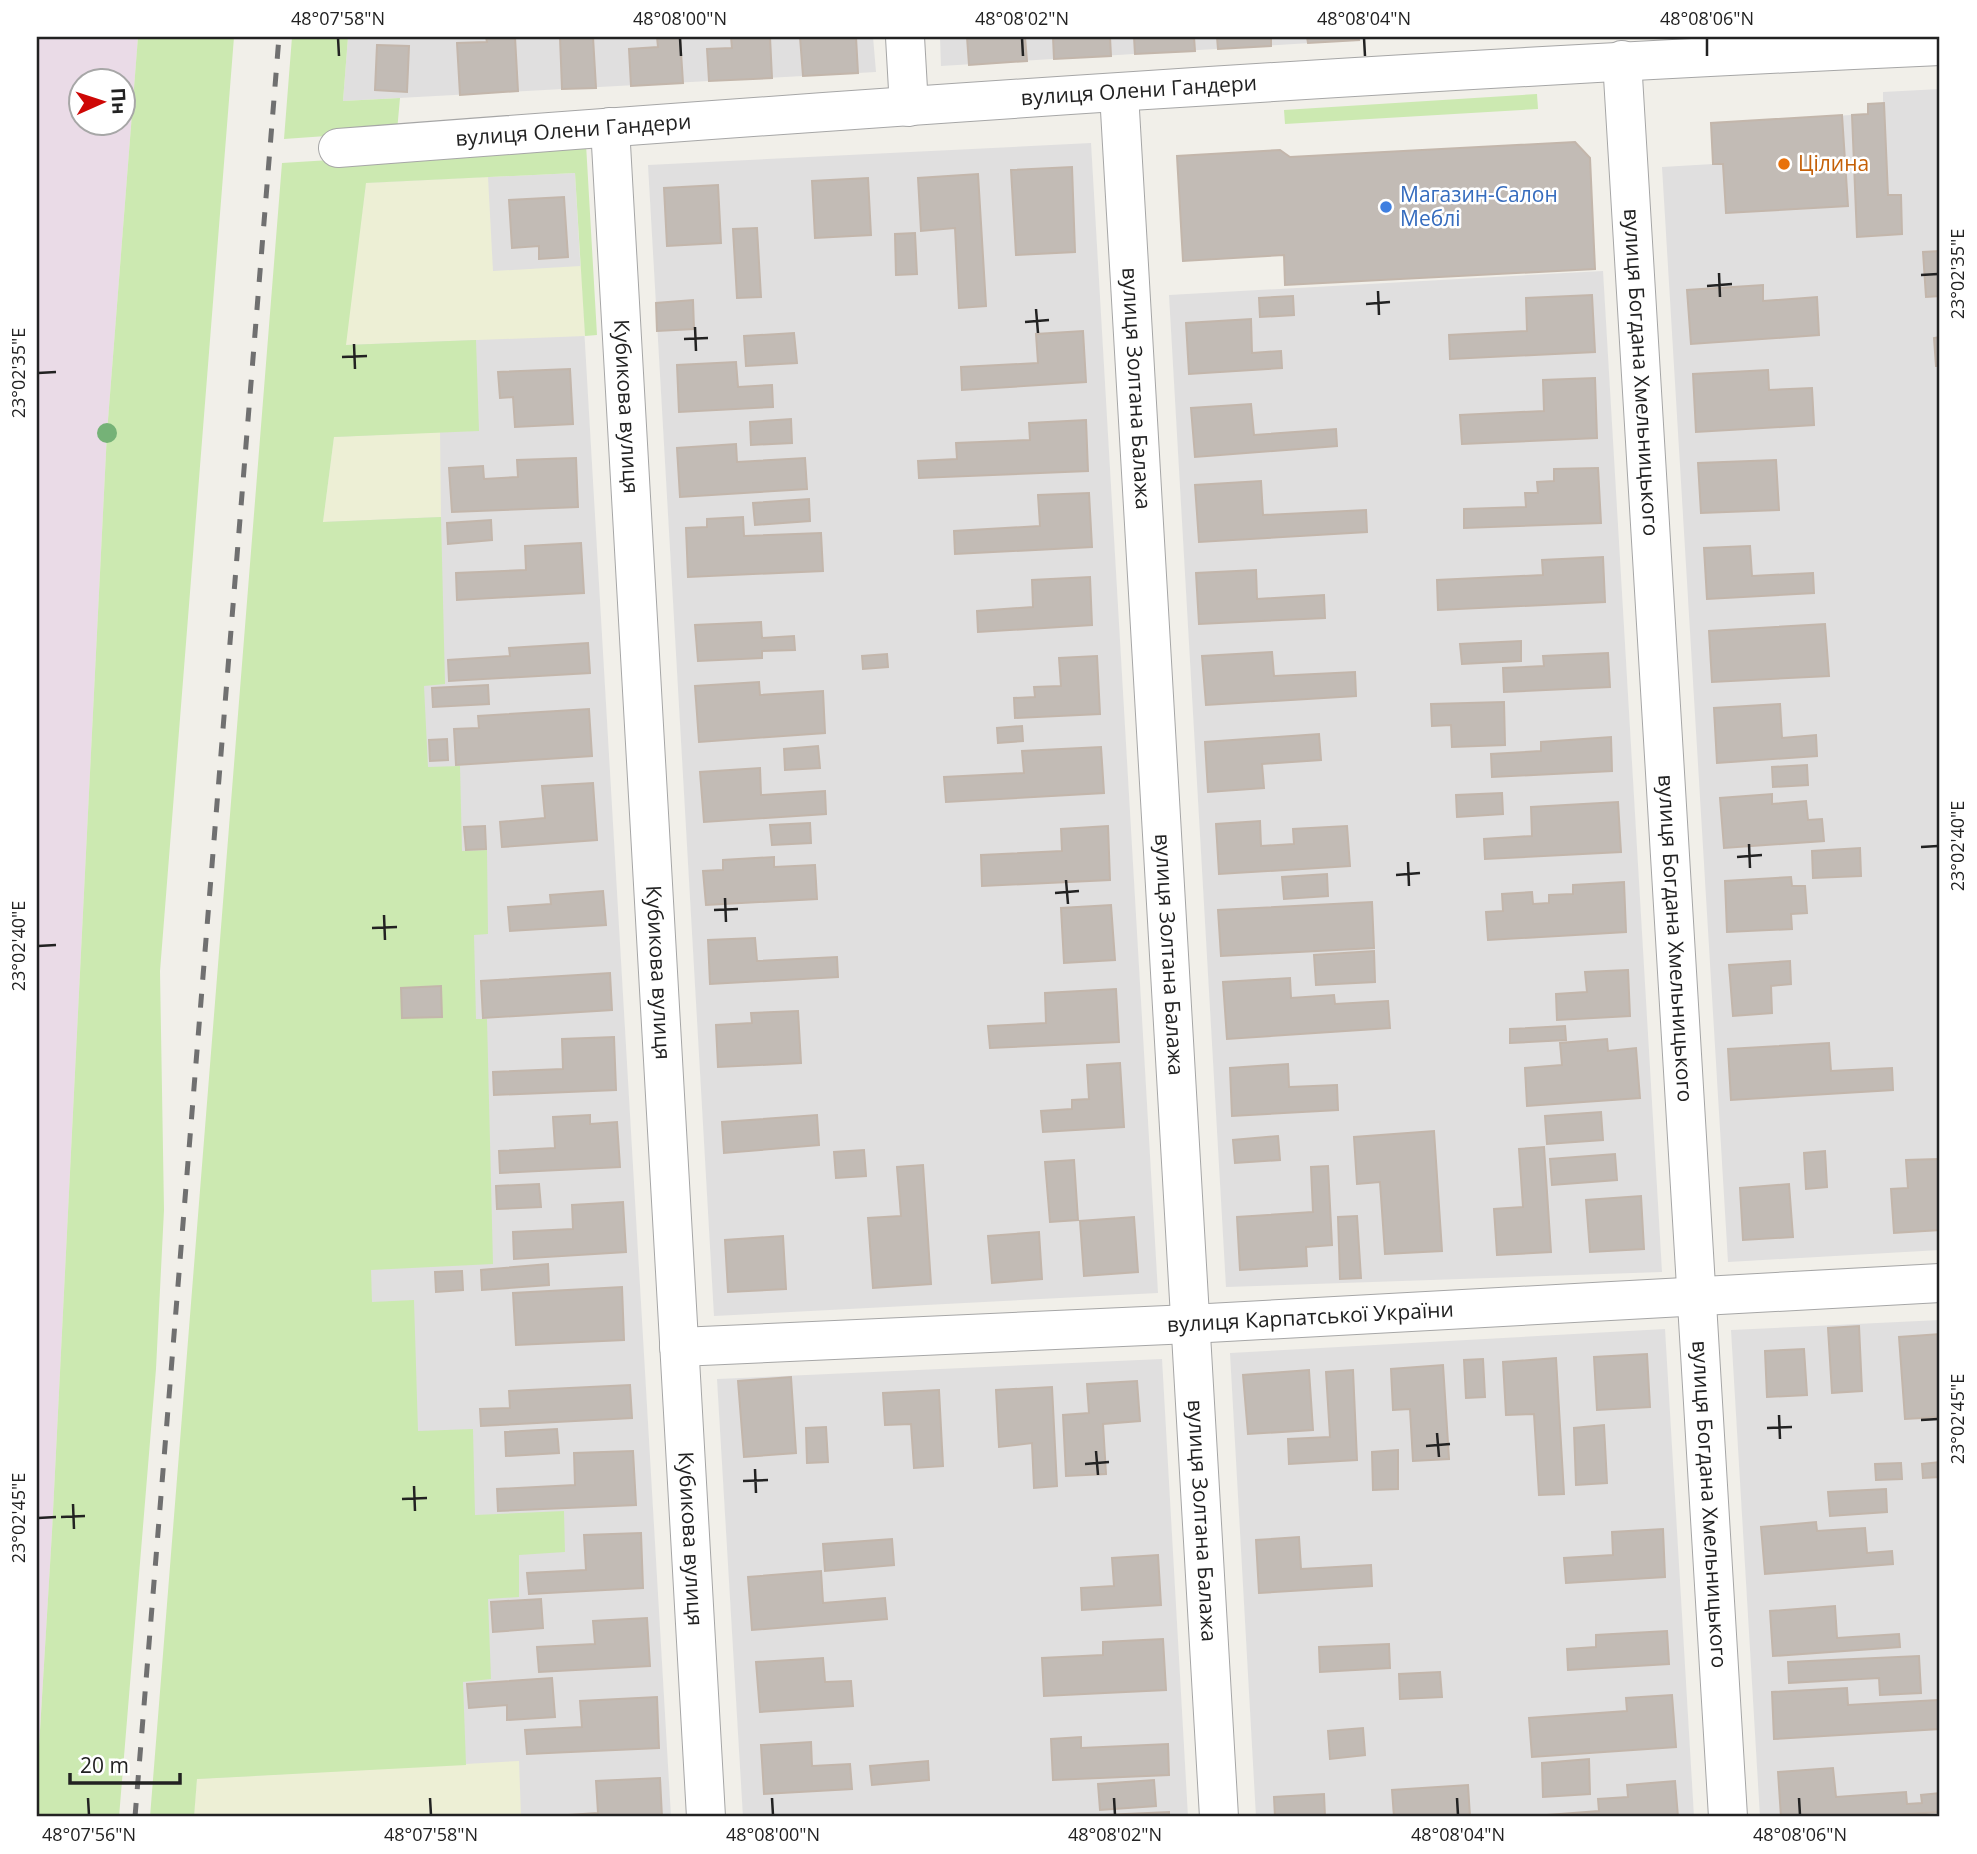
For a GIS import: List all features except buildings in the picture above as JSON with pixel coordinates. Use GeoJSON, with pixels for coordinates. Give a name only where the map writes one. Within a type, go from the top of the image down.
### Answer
{"type":"FeatureCollection","features":[{"type":"Feature","properties":{"kind":"street"},"geometry":{"type":"LineString","coordinates":[[905,37],[909,107]]}},
{"type":"Feature","properties":{"kind":"street","name":"вулиця Олени Гандери"},"geometry":{"type":"LineString","coordinates":[[338,148],[1119,93],[1473,53],[1622,60],[1940,46]]}},
{"type":"Feature","properties":{"kind":"street","name":"вулиця Богдана Хмельницького"},"geometry":{"type":"LineString","coordinates":[[1622,60],[1728,1817]]}},
{"type":"Feature","properties":{"kind":"street","name":"вулиця Золтана Балажа"},"geometry":{"type":"LineString","coordinates":[[1119,93],[1219,1817]]}},
{"type":"Feature","properties":{"kind":"street","name":"Кубикова вулиця"},"geometry":{"type":"LineString","coordinates":[[610,127],[706,1817]]}},
{"type":"Feature","properties":{"kind":"street","name":"вулиця Карпатської України"},"geometry":{"type":"LineString","coordinates":[[680,1347],[1190,1324],[1940,1283]]}},
{"type":"Feature","properties":{"kind":"shaded area"},"geometry":{"type":"Polygon","coordinates":[[[37,37],[138,37],[136,66],[66,66],[66,136],[130,136],[107,433],[52,1532],[37,1780],[37,37]]]}},
{"type":"Feature","properties":{"kind":"shaded area"},"geometry":{"type":"Polygon","coordinates":[[[348,37],[873,37],[876,72],[343,101],[348,37]]]}},
{"type":"Feature","properties":{"kind":"shaded area"},"geometry":{"type":"Polygon","coordinates":[[[940,37],[1408,37],[941,66],[940,37]]]}},
{"type":"Feature","properties":{"kind":"shaded area"},"geometry":{"type":"Polygon","coordinates":[[[1940,89],[1940,1250],[1728,1262],[1662,167],[1713,164],[1711,123],[1868,114],[1868,104],[1883,103],[1883,92],[1940,89]]]}},
{"type":"Feature","properties":{"kind":"shaded area"},"geometry":{"type":"Polygon","coordinates":[[[1091,143],[1158,1293],[714,1316],[648,165],[1091,143]]]}},
{"type":"Feature","properties":{"kind":"shaded area"},"geometry":{"type":"Polygon","coordinates":[[[575,173],[671,1817],[194,1817],[303,691],[366,183],[575,173]]]}},
{"type":"Feature","properties":{"kind":"shaded area"},"geometry":{"type":"Polygon","coordinates":[[[1603,271],[1662,1272],[1226,1287],[1169,295],[1603,271]]]}},
{"type":"Feature","properties":{"kind":"shaded area"},"geometry":{"type":"Polygon","coordinates":[[[1940,1320],[1940,1817],[1760,1817],[1731,1330],[1940,1320]]]}},
{"type":"Feature","properties":{"kind":"shaded area"},"geometry":{"type":"Polygon","coordinates":[[[1665,1329],[1694,1817],[1256,1817],[1230,1353],[1665,1329]]]}},
{"type":"Feature","properties":{"kind":"shaded area"},"geometry":{"type":"Polygon","coordinates":[[[1162,1359],[1188,1817],[743,1817],[717,1379],[1162,1359]]]}},
{"type":"Feature","properties":{"kind":"green space"},"geometry":{"type":"Polygon","coordinates":[[[138,37],[234,37],[160,971],[164,1210],[156,1369],[119,1817],[37,1817],[107,433],[130,136],[136,136],[138,37]]]}},
{"type":"Feature","properties":{"kind":"green space"},"geometry":{"type":"Polygon","coordinates":[[[292,37],[348,37],[343,101],[400,98],[397,131],[284,139],[292,37]]]}},
{"type":"Feature","properties":{"kind":"green space"},"geometry":{"type":"Polygon","coordinates":[[[1537,94],[1538,109],[1285,124],[1284,110],[1537,94]]]}},
{"type":"Feature","properties":{"kind":"green space"},"geometry":{"type":"Polygon","coordinates":[[[586,144],[597,335],[585,336],[575,173],[366,183],[346,345],[476,340],[479,431],[334,437],[323,522],[441,517],[445,684],[424,686],[428,767],[460,766],[462,851],[487,850],[488,934],[474,935],[476,1019],[487,1019],[493,1264],[371,1270],[372,1302],[414,1300],[418,1431],[473,1429],[475,1515],[564,1511],[565,1552],[519,1555],[519,1597],[488,1599],[491,1679],[463,1682],[466,1765],[197,1779],[194,1817],[150,1817],[282,163],[586,144]]]}},
{"type":"Feature","properties":{"kind":"green space"},"geometry":{"type":"Polygon","coordinates":[[[488,177],[493,271],[581,266],[585,336],[345,345],[366,183],[488,177]]]}},
{"type":"Feature","properties":{"kind":"green space"},"geometry":{"type":"Polygon","coordinates":[[[440,432],[441,517],[323,522],[334,437],[440,432]]]}},
{"type":"Feature","properties":{"kind":"green space"},"geometry":{"type":"Polygon","coordinates":[[[519,1761],[521,1817],[194,1817],[197,1779],[519,1761]]]}},
{"type":"Feature","properties":{"kind":"railway"},"geometry":{"type":"LineString","coordinates":[[135,1817],[279,37]]}},
{"type":"Feature","properties":{"kind":"place","name":"Цілина"},"geometry":{"type":"Point","coordinates":[1784,164]}},
{"type":"Feature","properties":{"kind":"place","name":"Магазин-Салон Меблі"},"geometry":{"type":"Point","coordinates":[1386,207]}}]}
